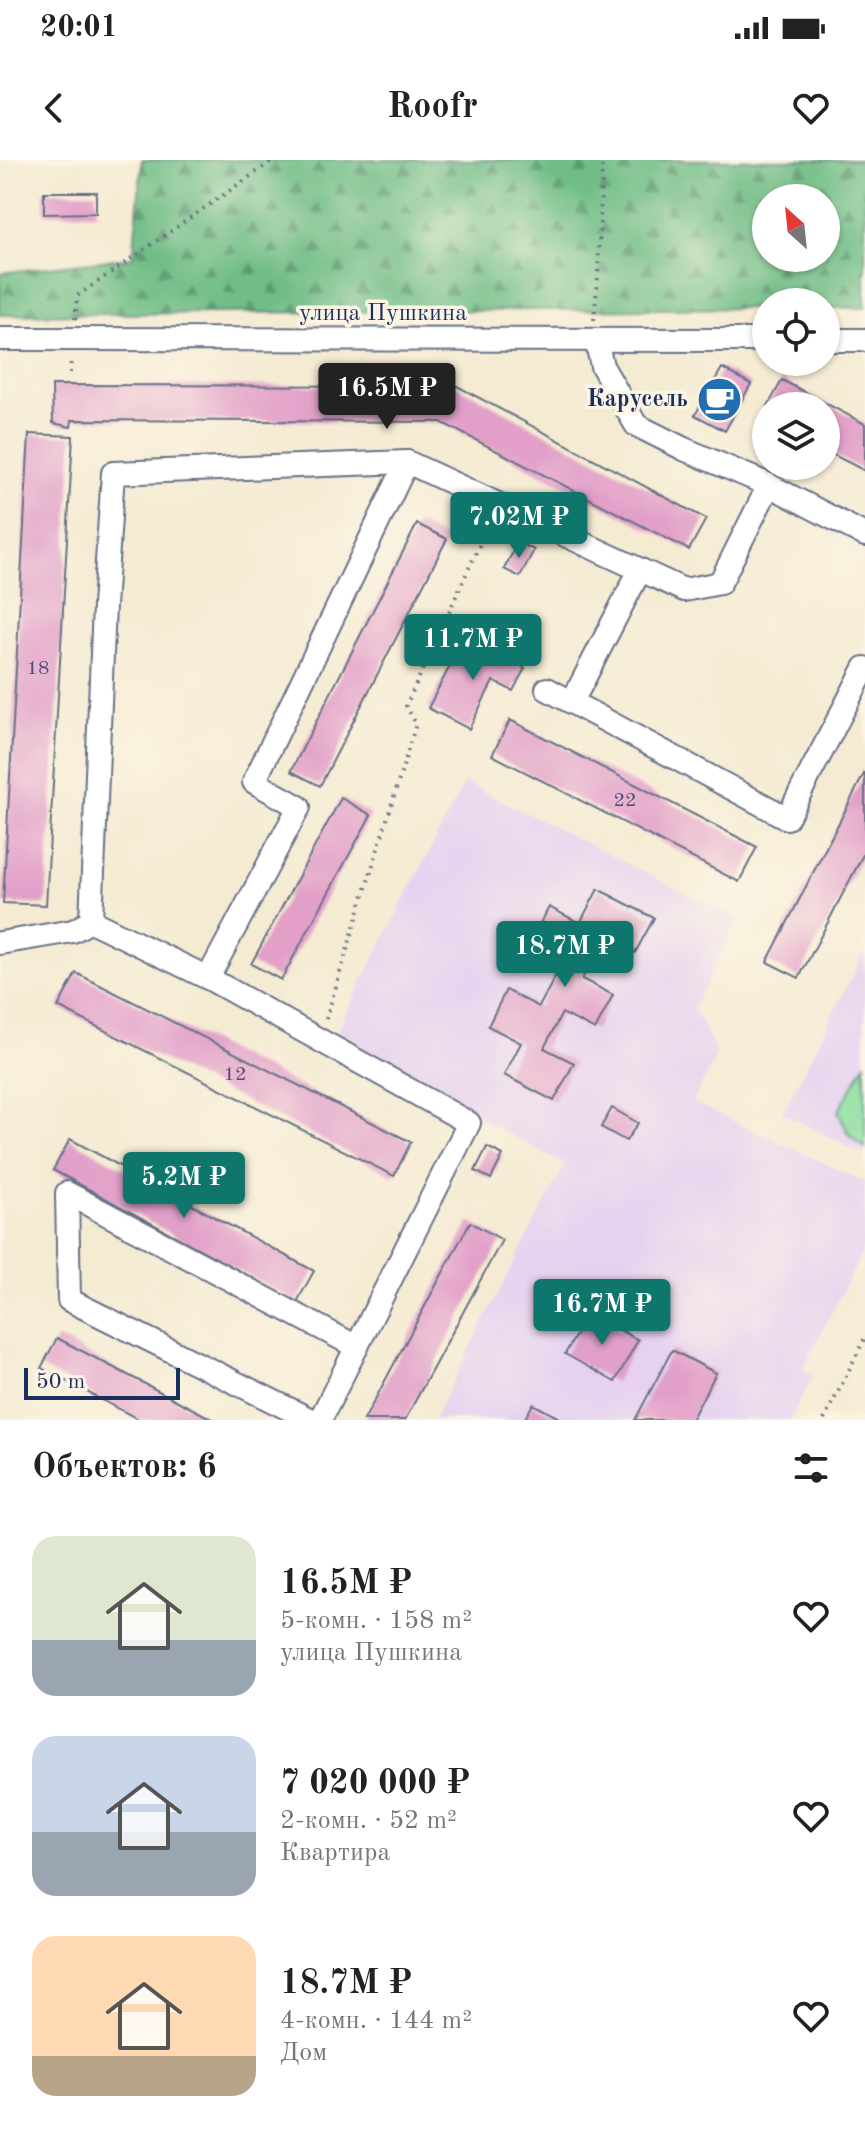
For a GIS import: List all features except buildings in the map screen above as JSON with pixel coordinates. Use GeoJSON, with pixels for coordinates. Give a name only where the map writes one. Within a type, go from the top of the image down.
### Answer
{"type":"FeatureCollection","features":[{"type":"Feature","properties":{"kind":"street","name":"улица Пушкина"},"geometry":{"type":"LineString","coordinates":[[0,339],[752,340]]}},
{"type":"Feature","properties":{"kind":"street"},"geometry":{"type":"LineString","coordinates":[[594,340],[602,366],[636,425],[769,485],[865,535]]}},
{"type":"Feature","properties":{"kind":"street"},"geometry":{"type":"LineString","coordinates":[[840,340],[865,340]]}},
{"type":"Feature","properties":{"kind":"street"},"geometry":{"type":"LineString","coordinates":[[91,921],[103,622],[113,473],[407,462],[684,590],[720,583],[769,485]]}},
{"type":"Feature","properties":{"kind":"street"},"geometry":{"type":"LineString","coordinates":[[208,978],[299,807],[254,782],[407,462]]}},
{"type":"Feature","properties":{"kind":"street"},"geometry":{"type":"LineString","coordinates":[[572,702],[640,570]]}},
{"type":"Feature","properties":{"kind":"street"},"geometry":{"type":"LineString","coordinates":[[547,689],[787,818],[865,668]]}},
{"type":"Feature","properties":{"kind":"street"},"geometry":{"type":"LineString","coordinates":[[0,943],[73,931],[91,921]]}},
{"type":"Feature","properties":{"kind":"street"},"geometry":{"type":"LineString","coordinates":[[91,921],[208,978],[469,1123],[320,1420]]}},
{"type":"Feature","properties":{"kind":"street"},"geometry":{"type":"LineString","coordinates":[[311,1420],[69,1300],[67,1193],[357,1347]]}},
{"type":"Feature","properties":{"kind":"path"},"geometry":{"type":"LineString","coordinates":[[70,373],[77,296],[274,160]]}},
{"type":"Feature","properties":{"kind":"path"},"geometry":{"type":"LineString","coordinates":[[594,340],[602,160]]}},
{"type":"Feature","properties":{"kind":"path"},"geometry":{"type":"LineString","coordinates":[[320,1040],[416,724],[406,706],[498,504]]}},
{"type":"Feature","properties":{"kind":"path"},"geometry":{"type":"LineString","coordinates":[[824,1420],[865,1338]]}},
{"type":"Feature","properties":{"kind":"shaded area"},"geometry":{"type":"Polygon","coordinates":[[[465,782],[737,919],[694,1008],[717,1054],[693,1102],[865,1182],[865,1247],[803,1369],[814,1375],[790,1420],[433,1420],[565,1165],[334,1037],[465,782]]]}},
{"type":"Feature","properties":{"kind":"shaded area"},"geometry":{"type":"Polygon","coordinates":[[[865,951],[865,1155],[782,1113],[865,951]]]}},
{"type":"Feature","properties":{"kind":"green space"},"geometry":{"type":"Polygon","coordinates":[[[142,160],[865,160],[865,308],[840,308],[840,288],[752,288],[752,308],[0,315],[0,273],[133,257],[142,160]]]}},
{"type":"Feature","properties":{"kind":"green space"},"geometry":{"type":"Polygon","coordinates":[[[865,1064],[865,1148],[850,1136],[838,1112],[865,1064]]]}},
{"type":"Feature","properties":{"kind":"place","name":"Карусель"},"geometry":{"type":"Point","coordinates":[719,400]}}]}
